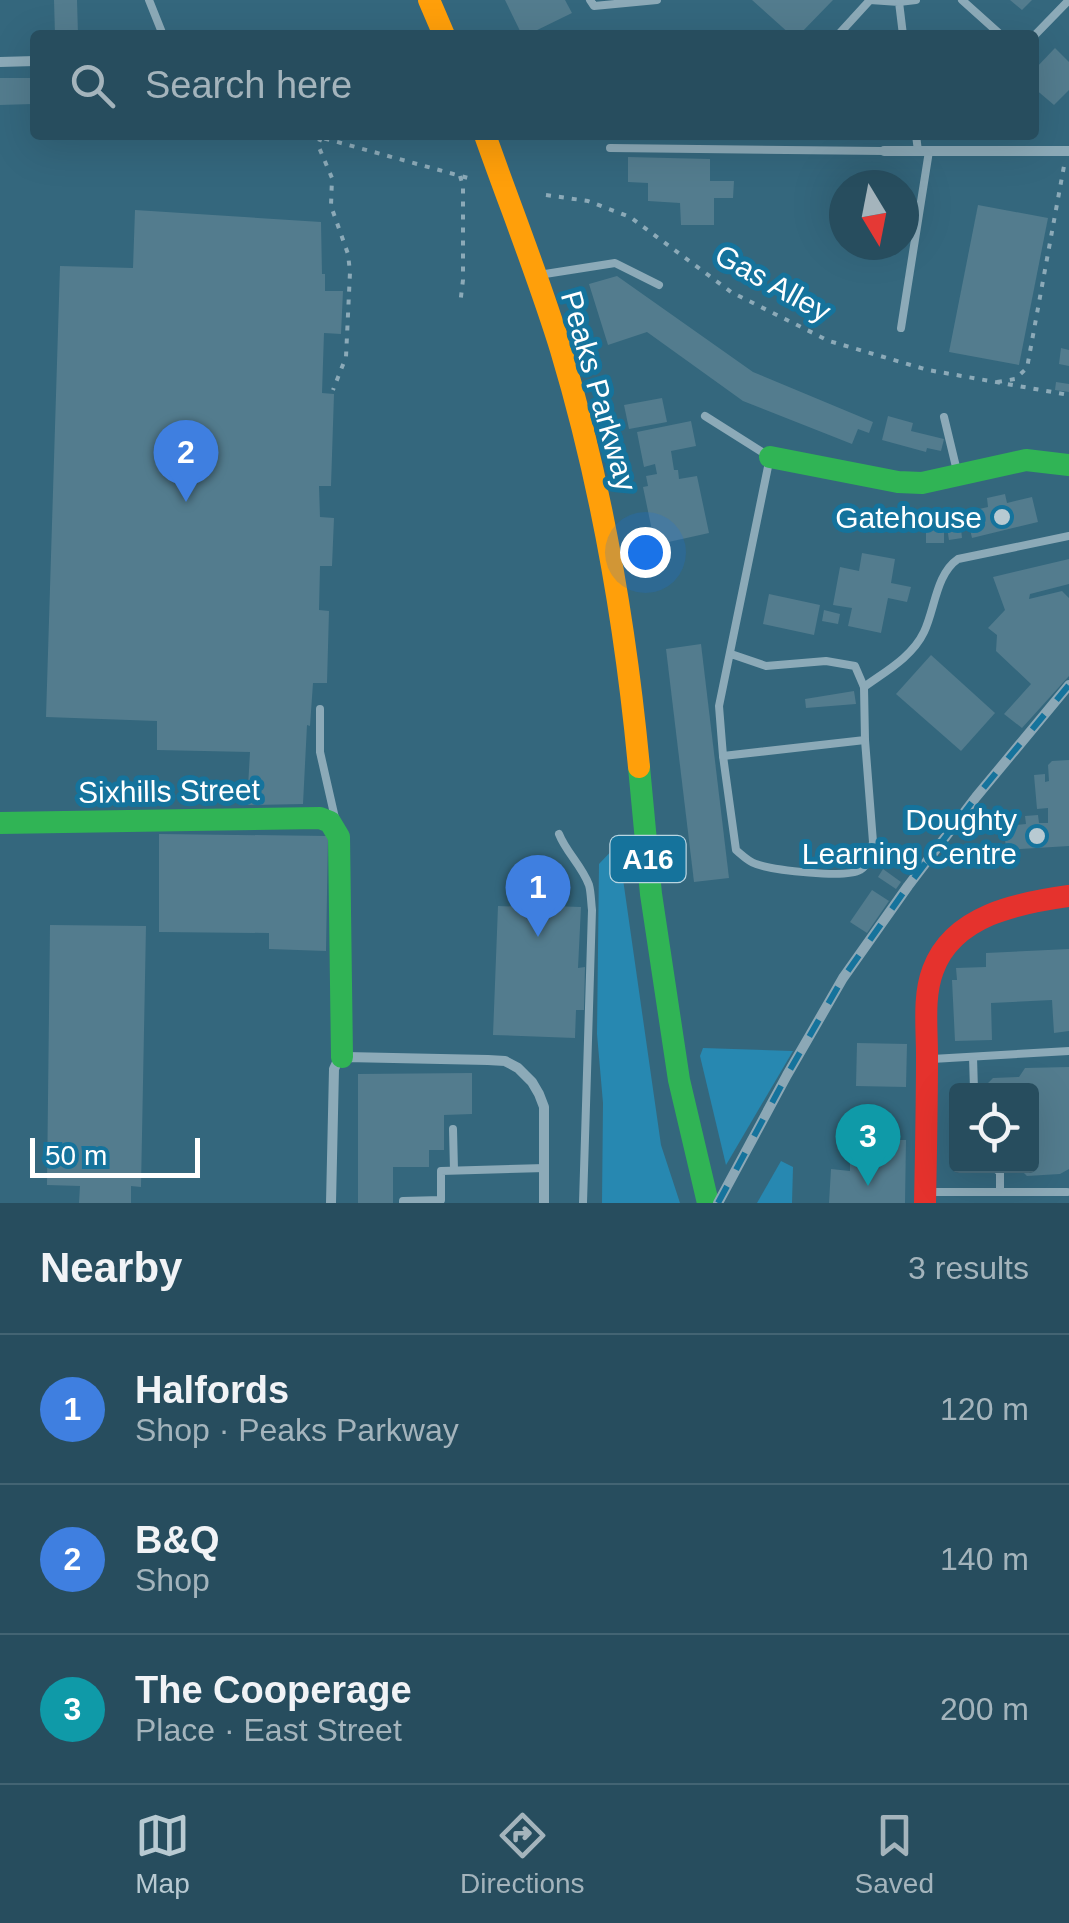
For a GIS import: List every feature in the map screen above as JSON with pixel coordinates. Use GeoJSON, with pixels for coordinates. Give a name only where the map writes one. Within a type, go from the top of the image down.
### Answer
{"type":"FeatureCollection","features":[{"type":"Feature","properties":{"kind":"main road"},"geometry":{"type":"LineString","coordinates":[[428,0],[442,30]]}},
{"type":"Feature","properties":{"kind":"main road","name":"Peaks Parkway"},"geometry":{"type":"LineString","coordinates":[[487,140],[560,348],[602,513],[634,718],[651,894],[679,1080],[708,1203]]}},
{"type":"Feature","properties":{"kind":"main road"},"geometry":{"type":"LineString","coordinates":[[770,457],[898,482],[922,483],[1026,460],[1069,465]]}},
{"type":"Feature","properties":{"kind":"main road","name":"Sixhills Street"},"geometry":{"type":"LineString","coordinates":[[0,824],[320,818],[336,826]]}},
{"type":"Feature","properties":{"kind":"main road"},"geometry":{"type":"LineString","coordinates":[[336,826],[340,1059]]}},
{"type":"Feature","properties":{"kind":"main road"},"geometry":{"type":"LineString","coordinates":[[925,1198],[932,972],[949,944],[966,927],[1004,908],[1069,896]]}},
{"type":"Feature","properties":{"kind":"street"},"geometry":{"type":"LineString","coordinates":[[0,62],[30,62]]}},
{"type":"Feature","properties":{"kind":"street"},"geometry":{"type":"LineString","coordinates":[[884,151],[1068,151]]}},
{"type":"Feature","properties":{"kind":"street"},"geometry":{"type":"LineString","coordinates":[[331,1203],[334,1068],[340,1059],[505,1061],[518,1068],[532,1082],[544,1107],[544,1203]]}},
{"type":"Feature","properties":{"kind":"lane"},"geometry":{"type":"LineString","coordinates":[[149,0],[162,30]]}},
{"type":"Feature","properties":{"kind":"lane"},"geometry":{"type":"LineString","coordinates":[[590,0],[594,6],[657,0]]}},
{"type":"Feature","properties":{"kind":"lane"},"geometry":{"type":"LineString","coordinates":[[843,30],[870,0],[916,0]]}},
{"type":"Feature","properties":{"kind":"lane"},"geometry":{"type":"LineString","coordinates":[[962,0],[995,30]]}},
{"type":"Feature","properties":{"kind":"lane"},"geometry":{"type":"LineString","coordinates":[[1039,31],[1069,0]]}},
{"type":"Feature","properties":{"kind":"lane"},"geometry":{"type":"LineString","coordinates":[[899,2],[902,30]]}},
{"type":"Feature","properties":{"kind":"lane"},"geometry":{"type":"LineString","coordinates":[[901,328],[923,151],[918,140]]}},
{"type":"Feature","properties":{"kind":"lane"},"geometry":{"type":"LineString","coordinates":[[610,148],[884,151]]}},
{"type":"Feature","properties":{"kind":"lane"},"geometry":{"type":"LineString","coordinates":[[534,276],[615,263],[659,285]]}},
{"type":"Feature","properties":{"kind":"lane"},"geometry":{"type":"LineString","coordinates":[[705,416],[770,457],[720,706],[736,850],[753,864],[846,876],[861,870],[870,858],[873,842],[864,686],[855,666],[826,661],[766,666],[731,654]]}},
{"type":"Feature","properties":{"kind":"lane"},"geometry":{"type":"LineString","coordinates":[[944,417],[958,475]]}},
{"type":"Feature","properties":{"kind":"lane"},"geometry":{"type":"LineString","coordinates":[[864,686],[913,649],[923,633],[947,567],[958,560],[1069,536]]}},
{"type":"Feature","properties":{"kind":"lane"},"geometry":{"type":"LineString","coordinates":[[320,709],[320,752],[336,826]]}},
{"type":"Feature","properties":{"kind":"lane"},"geometry":{"type":"LineString","coordinates":[[723,756],[865,740]]}},
{"type":"Feature","properties":{"kind":"lane"},"geometry":{"type":"LineString","coordinates":[[559,834],[590,886],[592,910],[583,1203]]}},
{"type":"Feature","properties":{"kind":"lane"},"geometry":{"type":"LineString","coordinates":[[927,1060],[1069,1052]]}},
{"type":"Feature","properties":{"kind":"lane"},"geometry":{"type":"LineString","coordinates":[[973,1057],[974,1083]]}},
{"type":"Feature","properties":{"kind":"lane"},"geometry":{"type":"LineString","coordinates":[[453,1129],[454,1170]]}},
{"type":"Feature","properties":{"kind":"lane"},"geometry":{"type":"LineString","coordinates":[[404,1203],[441,1200],[441,1171],[545,1168]]}},
{"type":"Feature","properties":{"kind":"lane"},"geometry":{"type":"LineString","coordinates":[[1000,1173],[1000,1192]]}},
{"type":"Feature","properties":{"kind":"lane"},"geometry":{"type":"LineString","coordinates":[[1016,1192],[1016,1203]]}},
{"type":"Feature","properties":{"kind":"lane"},"geometry":{"type":"LineString","coordinates":[[925,1198],[1068,1192]]}},
{"type":"Feature","properties":{"kind":"path"},"geometry":{"type":"LineString","coordinates":[[320,140],[318,146],[332,178],[331,206],[348,254],[350,272],[346,357],[333,390]]}},
{"type":"Feature","properties":{"kind":"path"},"geometry":{"type":"LineString","coordinates":[[332,140],[468,178]]}},
{"type":"Feature","properties":{"kind":"path"},"geometry":{"type":"LineString","coordinates":[[992,382],[1015,379],[1027,368],[1068,151]]}},
{"type":"Feature","properties":{"kind":"path"},"geometry":{"type":"LineString","coordinates":[[460,176],[460,305]]}},
{"type":"Feature","properties":{"kind":"path","name":"Gas Alley"},"geometry":{"type":"LineString","coordinates":[[546,195],[588,201],[630,217],[731,292],[830,341],[928,370],[1069,395]]}},
{"type":"Feature","properties":{"kind":"shaded area"},"geometry":{"type":"Polygon","coordinates":[[[618,844],[661,1145],[680,1203],[602,1203],[603,1103],[597,1034],[599,864],[618,844]]]}},
{"type":"Feature","properties":{"kind":"shaded area"},"geometry":{"type":"Polygon","coordinates":[[[703,1048],[793,1051],[726,1165],[700,1056],[703,1048]]]}},
{"type":"Feature","properties":{"kind":"shaded area"},"geometry":{"type":"Polygon","coordinates":[[[781,1161],[793,1167],[792,1203],[757,1203],[781,1161]]]}},
{"type":"Feature","properties":{"kind":"building"},"geometry":{"type":"Polygon","coordinates":[[[54,0],[77,0],[78,30],[55,30],[54,0]]]}},
{"type":"Feature","properties":{"kind":"building"},"geometry":{"type":"Polygon","coordinates":[[[505,0],[565,0],[572,13],[537,30],[520,30],[505,0]]]}},
{"type":"Feature","properties":{"kind":"building"},"geometry":{"type":"Polygon","coordinates":[[[752,0],[833,0],[804,30],[785,30],[752,0]]]}},
{"type":"Feature","properties":{"kind":"building"},"geometry":{"type":"Polygon","coordinates":[[[1010,0],[1032,0],[1022,10],[1010,0]]]}},
{"type":"Feature","properties":{"kind":"building"},"geometry":{"type":"Polygon","coordinates":[[[1055,48],[1069,62],[1069,90],[1054,105],[1039,92],[1039,65],[1055,48]]]}},
{"type":"Feature","properties":{"kind":"building"},"geometry":{"type":"Polygon","coordinates":[[[0,78],[30,78],[30,104],[0,105],[0,78]]]}},
{"type":"Feature","properties":{"kind":"building"},"geometry":{"type":"Polygon","coordinates":[[[628,157],[710,159],[710,181],[734,181],[733,198],[714,198],[714,225],[681,225],[680,203],[648,201],[648,183],[628,182],[628,157]]]}},
{"type":"Feature","properties":{"kind":"building"},"geometry":{"type":"Polygon","coordinates":[[[978,205],[1048,218],[1019,365],[949,352],[978,205]]]}},
{"type":"Feature","properties":{"kind":"building"},"geometry":{"type":"Polygon","coordinates":[[[135,210],[321,222],[325,291],[343,291],[341,334],[324,333],[322,393],[334,394],[331,486],[319,486],[320,517],[334,518],[332,566],[320,566],[319,610],[329,611],[327,683],[313,683],[303,804],[247,805],[250,752],[157,750],[157,721],[46,717],[60,266],[133,268],[135,210]]]}},
{"type":"Feature","properties":{"kind":"building"},"geometry":{"type":"Polygon","coordinates":[[[617,276],[753,372],[873,422],[869,433],[858,429],[852,444],[743,401],[647,332],[608,345],[589,284],[617,276]]]}},
{"type":"Feature","properties":{"kind":"building"},"geometry":{"type":"Polygon","coordinates":[[[1061,348],[1069,350],[1069,366],[1059,364],[1061,348]]]}},
{"type":"Feature","properties":{"kind":"building"},"geometry":{"type":"Polygon","coordinates":[[[1056,382],[1069,384],[1069,392],[1055,390],[1056,382]]]}},
{"type":"Feature","properties":{"kind":"building"},"geometry":{"type":"Polygon","coordinates":[[[662,398],[667,422],[629,429],[624,405],[662,398]]]}},
{"type":"Feature","properties":{"kind":"building"},"geometry":{"type":"Polygon","coordinates":[[[888,416],[913,423],[911,431],[944,439],[941,451],[927,448],[926,452],[882,440],[888,416]]]}},
{"type":"Feature","properties":{"kind":"building"},"geometry":{"type":"Polygon","coordinates":[[[691,421],[696,446],[671,451],[674,470],[678,470],[679,479],[697,476],[709,533],[655,545],[643,487],[648,486],[646,476],[657,474],[655,464],[644,467],[637,432],[691,421]]]}},
{"type":"Feature","properties":{"kind":"building","name":"Gatehouse"},"geometry":{"type":"Polygon","coordinates":[[[1005,494],[1007,503],[1032,497],[1038,522],[972,538],[966,512],[988,507],[987,498],[1005,494]]]}},
{"type":"Feature","properties":{"kind":"building"},"geometry":{"type":"Polygon","coordinates":[[[960,519],[962,538],[949,540],[946,521],[960,519]]]}},
{"type":"Feature","properties":{"kind":"building"},"geometry":{"type":"Polygon","coordinates":[[[926,522],[944,522],[944,543],[926,543],[926,522]]]}},
{"type":"Feature","properties":{"kind":"building"},"geometry":{"type":"Polygon","coordinates":[[[862,553],[895,559],[891,583],[911,587],[907,602],[888,598],[881,633],[848,626],[852,608],[833,605],[840,567],[859,571],[862,553]]]}},
{"type":"Feature","properties":{"kind":"building"},"geometry":{"type":"Polygon","coordinates":[[[1069,559],[1069,584],[1030,594],[1029,599],[1062,591],[1069,598],[1069,676],[1022,728],[1004,714],[1031,684],[996,651],[997,635],[988,628],[1005,610],[993,577],[1069,559]]]}},
{"type":"Feature","properties":{"kind":"building"},"geometry":{"type":"Polygon","coordinates":[[[769,594],[820,605],[814,635],[763,624],[769,594]]]}},
{"type":"Feature","properties":{"kind":"building"},"geometry":{"type":"Polygon","coordinates":[[[824,610],[840,614],[838,624],[822,621],[824,610]]]}},
{"type":"Feature","properties":{"kind":"building"},"geometry":{"type":"Polygon","coordinates":[[[701,644],[729,878],[694,882],[666,649],[701,644]]]}},
{"type":"Feature","properties":{"kind":"building"},"geometry":{"type":"Polygon","coordinates":[[[931,655],[995,713],[961,751],[896,694],[931,655]]]}},
{"type":"Feature","properties":{"kind":"building"},"geometry":{"type":"Polygon","coordinates":[[[854,691],[856,704],[806,708],[805,699],[854,691]]]}},
{"type":"Feature","properties":{"kind":"building"},"geometry":{"type":"Polygon","coordinates":[[[1069,760],[1069,846],[1006,850],[1004,826],[1026,824],[1025,816],[1038,815],[1039,823],[1048,823],[1048,808],[1037,809],[1034,775],[1045,774],[1045,782],[1049,781],[1048,765],[1069,760]]]}},
{"type":"Feature","properties":{"kind":"building"},"geometry":{"type":"Polygon","coordinates":[[[159,834],[328,836],[326,951],[269,949],[269,933],[159,932],[159,834]]]}},
{"type":"Feature","properties":{"kind":"building"},"geometry":{"type":"Polygon","coordinates":[[[883,869],[901,882],[896,889],[878,877],[883,869]]]}},
{"type":"Feature","properties":{"kind":"building"},"geometry":{"type":"Polygon","coordinates":[[[872,890],[889,901],[867,933],[850,922],[872,890]]]}},
{"type":"Feature","properties":{"kind":"building"},"geometry":{"type":"Polygon","coordinates":[[[526,897],[551,898],[550,906],[581,907],[578,968],[585,967],[584,1010],[576,1010],[575,1038],[493,1035],[498,906],[526,907],[526,897]]]}},
{"type":"Feature","properties":{"kind":"building"},"geometry":{"type":"Polygon","coordinates":[[[50,925],[146,926],[141,1187],[131,1186],[131,1203],[79,1203],[80,1186],[47,1185],[50,925]]]}},
{"type":"Feature","properties":{"kind":"building"},"geometry":{"type":"Polygon","coordinates":[[[1069,949],[1069,1031],[1054,1033],[1052,1000],[991,1003],[992,1040],[955,1041],[952,980],[957,980],[956,968],[986,967],[986,953],[1069,949]]]}},
{"type":"Feature","properties":{"kind":"building"},"geometry":{"type":"Polygon","coordinates":[[[857,1043],[907,1044],[906,1087],[856,1086],[857,1043]]]}},
{"type":"Feature","properties":{"kind":"building"},"geometry":{"type":"Polygon","coordinates":[[[1069,1067],[1069,1169],[1060,1174],[1024,1173],[1039,1173],[1039,1083],[988,1083],[993,1078],[1019,1077],[1025,1068],[1069,1067]]]}},
{"type":"Feature","properties":{"kind":"building"},"geometry":{"type":"Polygon","coordinates":[[[472,1073],[472,1114],[444,1115],[444,1150],[429,1150],[429,1167],[393,1167],[393,1203],[358,1203],[358,1074],[472,1073]]]}},
{"type":"Feature","properties":{"kind":"building"},"geometry":{"type":"Polygon","coordinates":[[[850,1140],[906,1140],[905,1203],[829,1203],[831,1169],[850,1171],[850,1140]]]}},
{"type":"Feature","properties":{"kind":"railway"},"geometry":{"type":"LineString","coordinates":[[718,1203],[843,978],[976,797],[1069,685]]}},
{"type":"Feature","properties":{"kind":"traffic: fast"},"geometry":{"type":"LineString","coordinates":[[770,457],[898,482],[922,483],[1026,460],[1069,465]]}},
{"type":"Feature","properties":{"kind":"traffic: fast"},"geometry":{"type":"LineString","coordinates":[[639,767],[651,894],[679,1080],[708,1203]]}},
{"type":"Feature","properties":{"kind":"traffic: fast"},"geometry":{"type":"LineString","coordinates":[[0,823],[320,818],[330,822],[339,837],[342,1057]]}},
{"type":"Feature","properties":{"kind":"traffic: slow"},"geometry":{"type":"LineString","coordinates":[[429,0],[442,30]]}},
{"type":"Feature","properties":{"kind":"traffic: slow"},"geometry":{"type":"LineString","coordinates":[[487,140],[552,323],[588,452],[619,609],[639,767]]}},
{"type":"Feature","properties":{"kind":"traffic: jam"},"geometry":{"type":"LineString","coordinates":[[925,1203],[926,1012],[933,970],[942,951],[971,924],[1009,908],[1069,896]]}},
{"type":"Feature","properties":{"kind":"place","name":"B&Q"},"geometry":{"type":"Point","coordinates":[186,502]}},
{"type":"Feature","properties":{"kind":"place","name":"Gatehouse"},"geometry":{"type":"Point","coordinates":[1002,517]}},
{"type":"Feature","properties":{"kind":"place","name":"Doughty Learning Centre"},"geometry":{"type":"Point","coordinates":[1037,836]}},
{"type":"Feature","properties":{"kind":"place","name":"Halfords"},"geometry":{"type":"Point","coordinates":[538,937]}},
{"type":"Feature","properties":{"kind":"place","name":"The Cooperage"},"geometry":{"type":"Point","coordinates":[868,1186]}}]}
